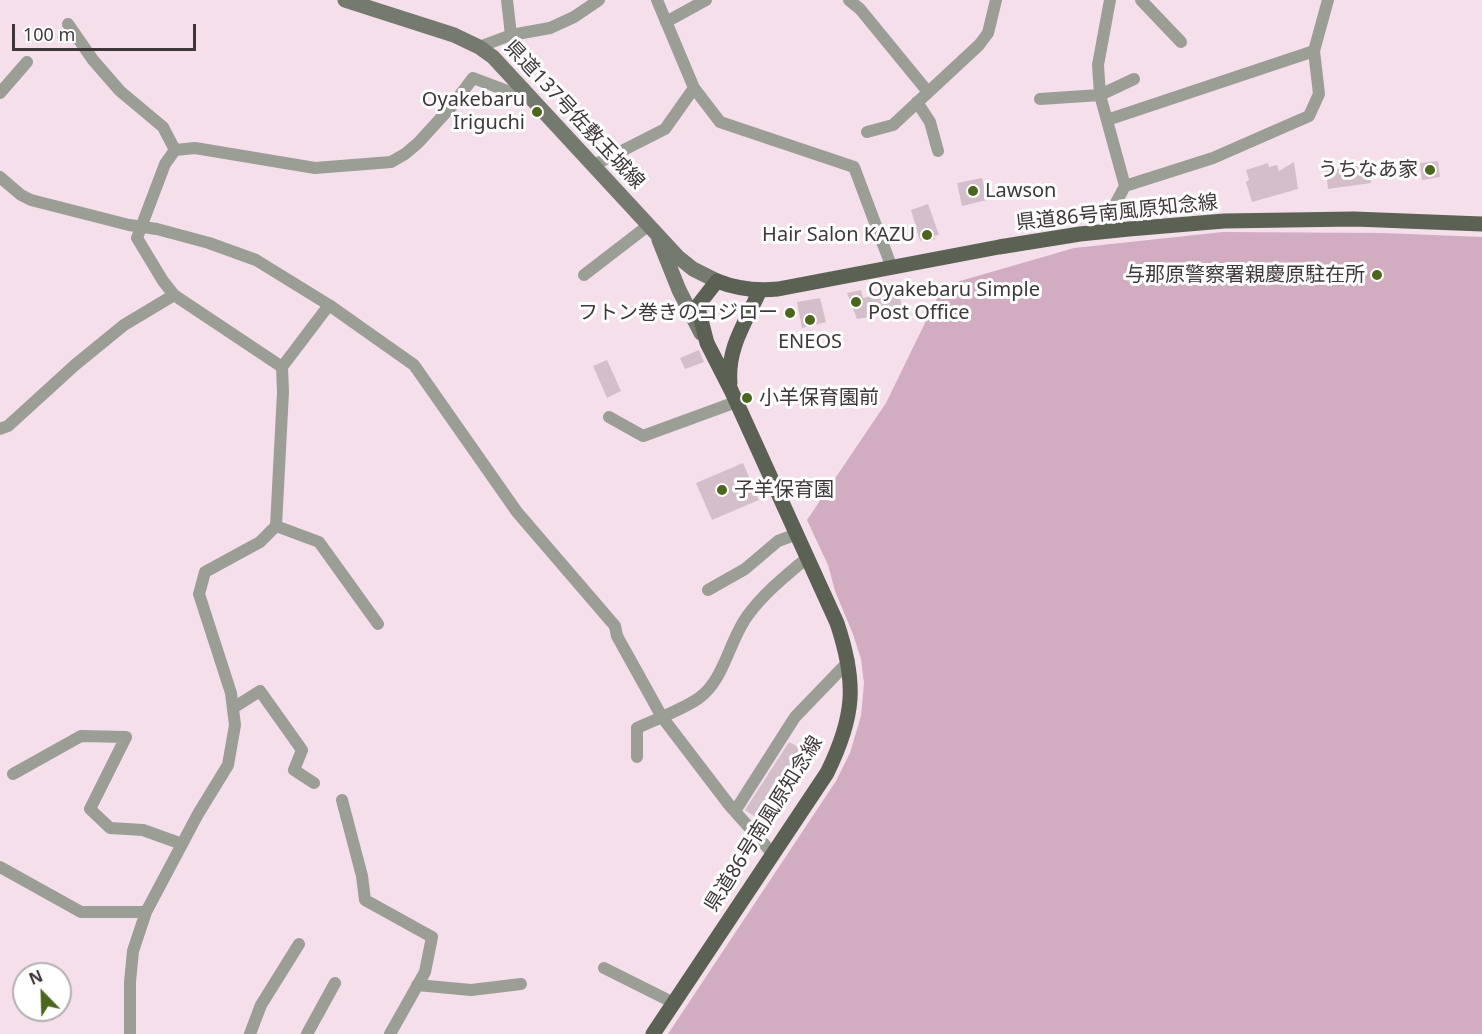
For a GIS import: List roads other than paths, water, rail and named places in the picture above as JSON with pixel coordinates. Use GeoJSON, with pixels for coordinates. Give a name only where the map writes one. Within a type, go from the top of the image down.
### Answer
{"type":"FeatureCollection","features":[{"type":"Feature","properties":{"kind":"main road","name":"県道137号佐敷玉城線"},"geometry":{"type":"LineString","coordinates":[[345,0],[454,35],[479,47],[524,88],[653,230],[693,269],[717,281]]}},
{"type":"Feature","properties":{"kind":"main road","name":"県道86号南風原知念線"},"geometry":{"type":"LineString","coordinates":[[653,1034],[827,773],[846,727],[851,700],[849,661],[837,623],[734,396],[707,343],[699,308],[702,298],[717,281],[734,287],[760,290],[790,287],[999,247],[1110,231],[1224,221],[1342,219],[1482,224]]}},
{"type":"Feature","properties":{"kind":"main road"},"geometry":{"type":"LineString","coordinates":[[653,230],[684,300],[707,343]]}},
{"type":"Feature","properties":{"kind":"main road","name":"県道86号南風原知念線"},"geometry":{"type":"LineString","coordinates":[[734,396],[729,368],[733,349],[760,290]]}},
{"type":"Feature","properties":{"kind":"street"},"geometry":{"type":"LineString","coordinates":[[507,0],[511,35]]}},
{"type":"Feature","properties":{"kind":"street"},"geometry":{"type":"LineString","coordinates":[[479,47],[511,35],[550,28],[574,18],[599,0]]}},
{"type":"Feature","properties":{"kind":"street"},"geometry":{"type":"LineString","coordinates":[[657,0],[694,88],[720,122],[854,167],[892,268]]}},
{"type":"Feature","properties":{"kind":"street"},"geometry":{"type":"LineString","coordinates":[[666,22],[706,0]]}},
{"type":"Feature","properties":{"kind":"street"},"geometry":{"type":"LineString","coordinates":[[849,0],[860,9],[928,92]]}},
{"type":"Feature","properties":{"kind":"street"},"geometry":{"type":"LineString","coordinates":[[867,132],[893,125],[979,45],[988,33],[996,0]]}},
{"type":"Feature","properties":{"kind":"street"},"geometry":{"type":"LineString","coordinates":[[1110,0],[1098,66],[1100,95],[1125,186],[1111,212],[1110,231]]}},
{"type":"Feature","properties":{"kind":"street"},"geometry":{"type":"LineString","coordinates":[[1141,0],[1181,42]]}},
{"type":"Feature","properties":{"kind":"street"},"geometry":{"type":"LineString","coordinates":[[1125,186],[1213,158],[1309,116],[1319,94],[1314,51],[1328,0]]}},
{"type":"Feature","properties":{"kind":"street"},"geometry":{"type":"LineString","coordinates":[[68,24],[93,60],[120,91],[163,127],[175,150]]}},
{"type":"Feature","properties":{"kind":"street"},"geometry":{"type":"LineString","coordinates":[[1107,120],[1314,51]]}},
{"type":"Feature","properties":{"kind":"street"},"geometry":{"type":"LineString","coordinates":[[0,93],[27,62]]}},
{"type":"Feature","properties":{"kind":"street"},"geometry":{"type":"LineString","coordinates":[[282,367],[174,295],[137,238],[165,164],[175,150],[195,148],[315,168],[391,162],[405,154],[418,142],[451,107],[473,78],[513,93],[524,88]]}},
{"type":"Feature","properties":{"kind":"street"},"geometry":{"type":"LineString","coordinates":[[1040,99],[1100,95],[1134,79]]}},
{"type":"Feature","properties":{"kind":"street"},"geometry":{"type":"LineString","coordinates":[[594,165],[665,129],[694,88]]}},
{"type":"Feature","properties":{"kind":"street"},"geometry":{"type":"LineString","coordinates":[[917,102],[930,122],[938,151]]}},
{"type":"Feature","properties":{"kind":"street"},"geometry":{"type":"LineString","coordinates":[[0,177],[30,200],[209,243],[256,260],[329,305],[414,365],[517,512],[615,626],[617,636],[662,717],[735,811],[773,854]]}},
{"type":"Feature","properties":{"kind":"street"},"geometry":{"type":"LineString","coordinates":[[584,275],[653,230]]}},
{"type":"Feature","properties":{"kind":"street"},"geometry":{"type":"LineString","coordinates":[[0,429],[8,426],[75,365],[124,325],[174,295]]}},
{"type":"Feature","properties":{"kind":"street"},"geometry":{"type":"LineString","coordinates":[[130,1034],[130,982],[133,951],[146,912],[228,765],[235,725],[231,693],[199,594],[205,572],[260,542],[276,526],[283,392],[282,367],[329,305]]}},
{"type":"Feature","properties":{"kind":"street"},"geometry":{"type":"LineString","coordinates":[[609,417],[643,436],[734,396]]}},
{"type":"Feature","properties":{"kind":"street"},"geometry":{"type":"LineString","coordinates":[[276,526],[319,542],[378,624]]}},
{"type":"Feature","properties":{"kind":"street"},"geometry":{"type":"LineString","coordinates":[[708,590],[745,569],[778,541],[797,534]]}},
{"type":"Feature","properties":{"kind":"street"},"geometry":{"type":"LineString","coordinates":[[637,757],[637,728],[699,698],[716,680],[730,645],[747,616],[766,593],[808,556]]}},
{"type":"Feature","properties":{"kind":"street"},"geometry":{"type":"LineString","coordinates":[[735,811],[795,717],[849,661]]}},
{"type":"Feature","properties":{"kind":"street"},"geometry":{"type":"LineString","coordinates":[[233,708],[260,691],[302,750],[294,770],[314,783]]}},
{"type":"Feature","properties":{"kind":"street"},"geometry":{"type":"LineString","coordinates":[[13,774],[81,736],[126,737],[90,809],[110,828],[143,830],[183,844]]}},
{"type":"Feature","properties":{"kind":"street"},"geometry":{"type":"LineString","coordinates":[[342,800],[362,876],[365,900],[432,937],[425,972],[390,1034]]}},
{"type":"Feature","properties":{"kind":"street"},"geometry":{"type":"LineString","coordinates":[[0,867],[81,912],[146,912]]}},
{"type":"Feature","properties":{"kind":"street"},"geometry":{"type":"LineString","coordinates":[[250,1034],[261,1005],[298,944]]}},
{"type":"Feature","properties":{"kind":"street"},"geometry":{"type":"LineString","coordinates":[[604,968],[674,1003]]}},
{"type":"Feature","properties":{"kind":"street"},"geometry":{"type":"LineString","coordinates":[[307,1034],[335,983]]}},
{"type":"Feature","properties":{"kind":"street"},"geometry":{"type":"LineString","coordinates":[[417,986],[471,990],[520,984]]}},
{"type":"Feature","properties":{"kind":"place","name":"Oyakebaru Iriguchi"},"geometry":{"type":"Point","coordinates":[537,112]}},
{"type":"Feature","properties":{"kind":"place","name":"うちなあ家"},"geometry":{"type":"Point","coordinates":[1430,170]}},
{"type":"Feature","properties":{"kind":"place","name":"Lawson"},"geometry":{"type":"Point","coordinates":[973,191]}},
{"type":"Feature","properties":{"kind":"place","name":"Hair Salon KAZU"},"geometry":{"type":"Point","coordinates":[927,235]}},
{"type":"Feature","properties":{"kind":"place","name":"与那原警察署親慶原駐在所"},"geometry":{"type":"Point","coordinates":[1377,275]}},
{"type":"Feature","properties":{"kind":"place","name":"Oyakebaru Simple Post Office"},"geometry":{"type":"Point","coordinates":[856,302]}},
{"type":"Feature","properties":{"kind":"place","name":"フトン巻きのコジロー"},"geometry":{"type":"Point","coordinates":[790,313]}},
{"type":"Feature","properties":{"kind":"place","name":"ENEOS"},"geometry":{"type":"Point","coordinates":[810,320]}},
{"type":"Feature","properties":{"kind":"place","name":"小羊保育園前"},"geometry":{"type":"Point","coordinates":[747,398]}},
{"type":"Feature","properties":{"kind":"place","name":"子羊保育園"},"geometry":{"type":"Point","coordinates":[722,490]}}]}
